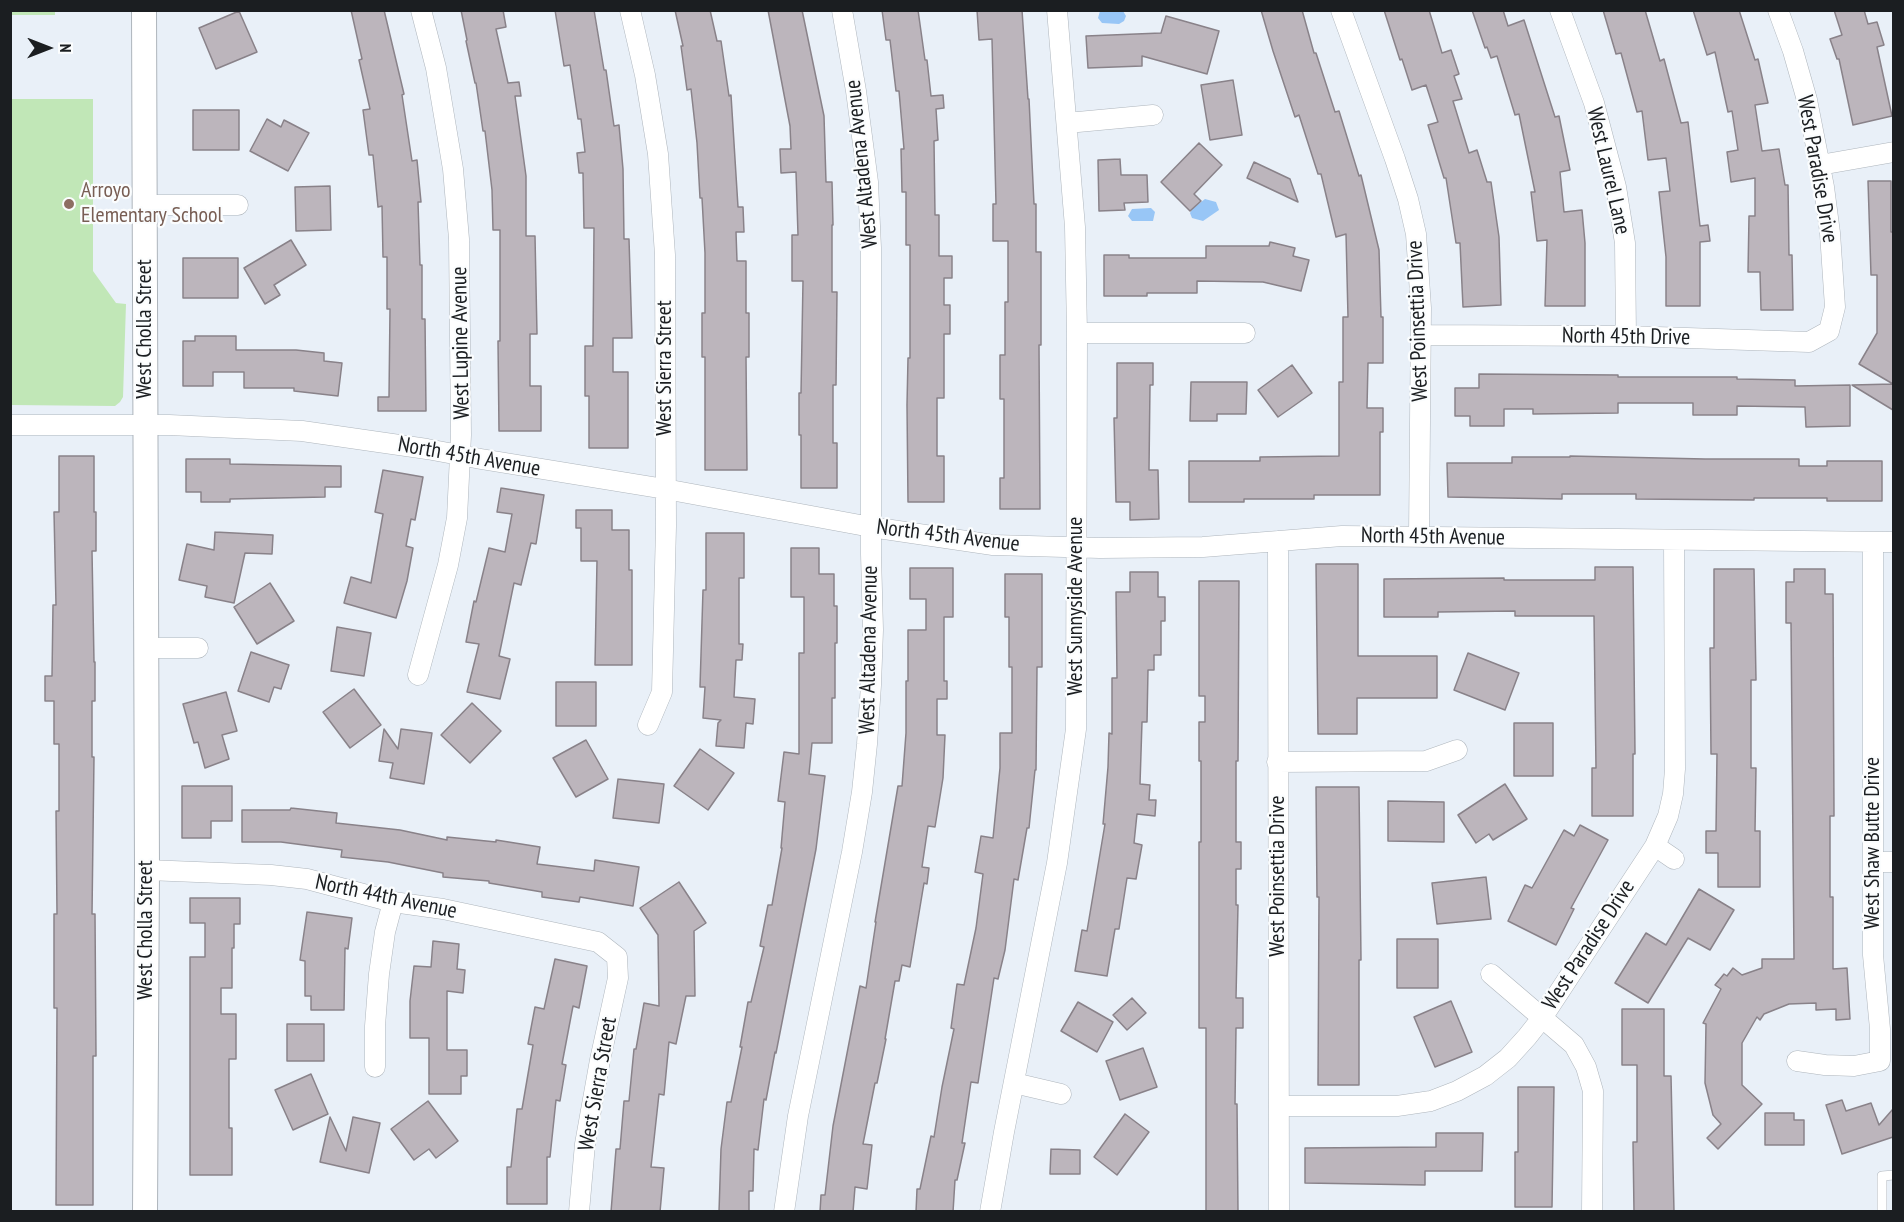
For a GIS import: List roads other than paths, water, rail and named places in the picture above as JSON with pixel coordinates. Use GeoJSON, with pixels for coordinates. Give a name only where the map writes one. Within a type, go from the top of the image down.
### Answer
{"type":"FeatureCollection","features":[{"type":"Feature","properties":{"kind":"street","name":"West Cholla Street"},"geometry":{"type":"LineString","coordinates":[[144,10],[147,870],[145,1212]]}},
{"type":"Feature","properties":{"kind":"street","name":"West Lupine Avenue"},"geometry":{"type":"LineString","coordinates":[[418,675],[448,565],[458,518],[462,349],[459,239],[453,169],[436,68],[421,10]]}},
{"type":"Feature","properties":{"kind":"street","name":"West Sierra Street"},"geometry":{"type":"LineString","coordinates":[[630,10],[645,75],[658,154],[665,255],[662,692],[648,725]]}},
{"type":"Feature","properties":{"kind":"street","name":"West Altadena Avenue"},"geometry":{"type":"LineString","coordinates":[[784,1212],[798,1116],[852,852],[862,792],[868,732],[873,630],[872,301],[868,193],[856,91],[842,10]]}},
{"type":"Feature","properties":{"kind":"street","name":"West Sunnyside Avenue"},"geometry":{"type":"LineString","coordinates":[[990,1212],[1057,863],[1076,729],[1076,227],[1057,10]]}},
{"type":"Feature","properties":{"kind":"street","name":"West Poinsettia Drive"},"geometry":{"type":"LineString","coordinates":[[1341,10],[1408,199],[1417,244],[1421,308],[1419,536]]}},
{"type":"Feature","properties":{"kind":"street","name":"West Laurel Lane"},"geometry":{"type":"LineString","coordinates":[[1560,10],[1594,103],[1616,187],[1625,243],[1626,336]]}},
{"type":"Feature","properties":{"kind":"street","name":"West Paradise Drive"},"geometry":{"type":"LineString","coordinates":[[1778,10],[1807,100],[1820,165],[1830,233],[1835,307],[1829,331]]}},
{"type":"Feature","properties":{"kind":"street"},"geometry":{"type":"LineString","coordinates":[[1067,123],[1153,115]]}},
{"type":"Feature","properties":{"kind":"street"},"geometry":{"type":"LineString","coordinates":[[1820,165],[1893,152]]}},
{"type":"Feature","properties":{"kind":"street"},"geometry":{"type":"LineString","coordinates":[[144,205],[238,205]]}},
{"type":"Feature","properties":{"kind":"street","name":"North 45th Drive"},"geometry":{"type":"LineString","coordinates":[[1421,335],[1626,336],[1809,342],[1829,331]]}},
{"type":"Feature","properties":{"kind":"street"},"geometry":{"type":"LineString","coordinates":[[1077,333],[1245,333]]}},
{"type":"Feature","properties":{"kind":"street","name":"North 45th Avenue"},"geometry":{"type":"LineString","coordinates":[[10,424],[144,424],[302,431],[461,455],[993,545],[1076,548],[1203,547],[1342,536],[1893,542]]}},
{"type":"Feature","properties":{"kind":"street","name":"West Paradise Drive"},"geometry":{"type":"LineString","coordinates":[[1592,1212],[1593,1091],[1586,1067],[1574,1045],[1542,1017],[1655,846],[1668,816],[1675,770],[1674,540]]}},
{"type":"Feature","properties":{"kind":"street","name":"West Poinsettia Drive"},"geometry":{"type":"LineString","coordinates":[[1278,541],[1279,1212]]}},
{"type":"Feature","properties":{"kind":"street","name":"West Shaw Butte Drive"},"geometry":{"type":"LineString","coordinates":[[1797,1061],[1854,1066],[1880,1061],[1880,1029],[1874,955],[1873,542]]}},
{"type":"Feature","properties":{"kind":"street"},"geometry":{"type":"LineString","coordinates":[[146,648],[198,648]]}},
{"type":"Feature","properties":{"kind":"street"},"geometry":{"type":"LineString","coordinates":[[1277,762],[1426,761],[1457,750]]}},
{"type":"Feature","properties":{"kind":"street"},"geometry":{"type":"LineString","coordinates":[[1655,846],[1674,858]]}},
{"type":"Feature","properties":{"kind":"street"},"geometry":{"type":"LineString","coordinates":[[1873,862],[1893,862]]}},
{"type":"Feature","properties":{"kind":"street","name":"North 44th Avenue"},"geometry":{"type":"LineString","coordinates":[[147,870],[295,878],[393,902],[443,909],[598,942],[617,957]]}},
{"type":"Feature","properties":{"kind":"street"},"geometry":{"type":"LineString","coordinates":[[375,1067],[379,974],[385,932],[393,902]]}},
{"type":"Feature","properties":{"kind":"street","name":"West Sierra Street"},"geometry":{"type":"LineString","coordinates":[[579,1212],[585,1144],[618,978],[617,957]]}},
{"type":"Feature","properties":{"kind":"street"},"geometry":{"type":"LineString","coordinates":[[1279,1106],[1397,1106],[1431,1101],[1457,1091],[1485,1076],[1508,1058],[1542,1017],[1491,974]]}},
{"type":"Feature","properties":{"kind":"street"},"geometry":{"type":"LineString","coordinates":[[1014,1083],[1060,1094]]}},
{"type":"Feature","properties":{"kind":"lane"},"geometry":{"type":"LineString","coordinates":[[1882,1212],[1882,1176],[1893,1175]]}},
{"type":"Feature","properties":{"kind":"water"},"geometry":{"type":"Polygon","coordinates":[[[1100,11],[1123,11],[1126,16],[1119,24],[1102,23],[1098,18],[1100,11]]]}},
{"type":"Feature","properties":{"kind":"water"},"geometry":{"type":"Polygon","coordinates":[[[1205,199],[1216,202],[1219,210],[1203,221],[1192,218],[1190,213],[1192,209],[1205,199]]]}},
{"type":"Feature","properties":{"kind":"water"},"geometry":{"type":"Polygon","coordinates":[[[1151,208],[1155,212],[1153,221],[1132,221],[1128,216],[1132,209],[1151,208]]]}},
{"type":"Feature","properties":{"kind":"place","name":"Arroyo Elementary School"},"geometry":{"type":"Point","coordinates":[69,204]}}]}
